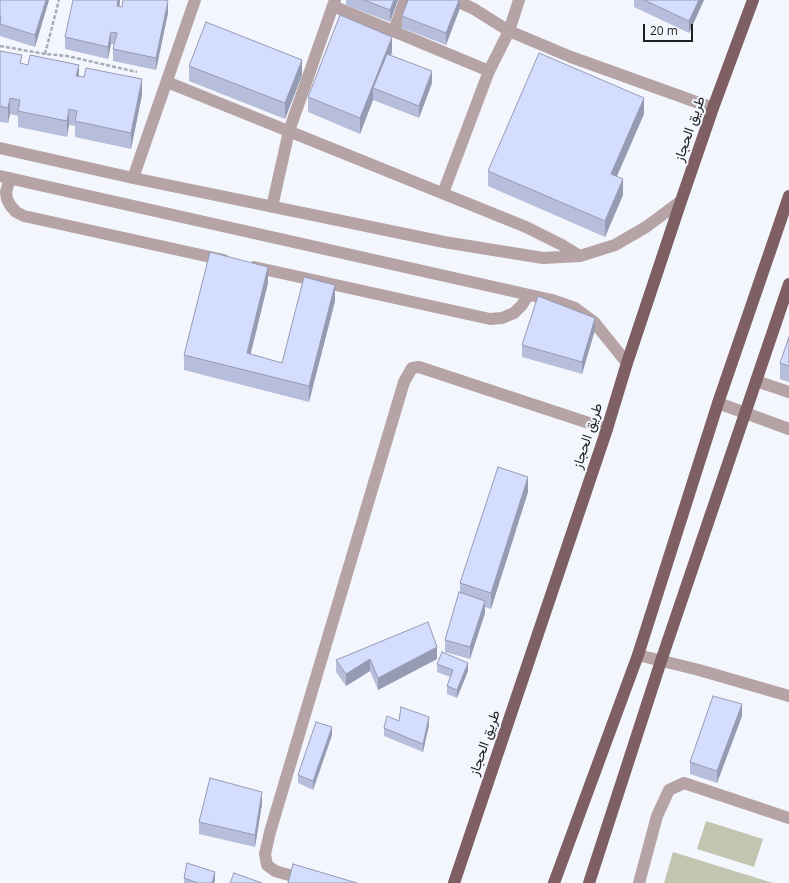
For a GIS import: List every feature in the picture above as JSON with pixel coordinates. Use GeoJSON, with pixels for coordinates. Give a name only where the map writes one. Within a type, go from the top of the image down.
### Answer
{"type":"FeatureCollection","features":[{"type":"Feature","properties":{"kind":"main road","name":"طريق الحجاز"},"geometry":{"type":"LineString","coordinates":[[454,883],[607,429],[627,363],[681,201],[713,108],[753,0]]}},
{"type":"Feature","properties":{"kind":"main road"},"geometry":{"type":"LineString","coordinates":[[554,883],[638,655],[718,403],[789,196]]}},
{"type":"Feature","properties":{"kind":"main road"},"geometry":{"type":"LineString","coordinates":[[589,883],[661,661],[789,284]]}},
{"type":"Feature","properties":{"kind":"street"},"geometry":{"type":"LineString","coordinates":[[133,178],[195,0]]}},
{"type":"Feature","properties":{"kind":"street"},"geometry":{"type":"LineString","coordinates":[[394,30],[405,0]]}},
{"type":"Feature","properties":{"kind":"street"},"geometry":{"type":"LineString","coordinates":[[455,0],[474,9],[509,31],[571,57],[713,108]]}},
{"type":"Feature","properties":{"kind":"street"},"geometry":{"type":"LineString","coordinates":[[443,193],[489,71],[509,31],[520,0]]}},
{"type":"Feature","properties":{"kind":"street"},"geometry":{"type":"LineString","coordinates":[[272,207],[289,131],[334,3],[489,71]]}},
{"type":"Feature","properties":{"kind":"street"},"geometry":{"type":"LineString","coordinates":[[166,82],[526,227],[580,256]]}},
{"type":"Feature","properties":{"kind":"street"},"geometry":{"type":"LineString","coordinates":[[0,148],[133,178],[444,242],[543,258],[580,256],[615,246],[681,201]]}},
{"type":"Feature","properties":{"kind":"street"},"geometry":{"type":"LineString","coordinates":[[528,295],[522,305],[514,313],[502,318],[490,319],[24,216],[16,212],[10,206],[7,199],[5,177],[552,300],[575,308],[594,322],[627,363]]}},
{"type":"Feature","properties":{"kind":"street"},"geometry":{"type":"LineString","coordinates":[[317,883],[275,871],[267,865],[266,854],[270,832],[404,382],[412,368],[419,367],[607,429]]}},
{"type":"Feature","properties":{"kind":"street"},"geometry":{"type":"LineString","coordinates":[[756,381],[789,392]]}},
{"type":"Feature","properties":{"kind":"street"},"geometry":{"type":"LineString","coordinates":[[718,403],[789,429]]}},
{"type":"Feature","properties":{"kind":"street"},"geometry":{"type":"LineString","coordinates":[[638,655],[789,696]]}},
{"type":"Feature","properties":{"kind":"street"},"geometry":{"type":"LineString","coordinates":[[639,883],[658,816],[669,790],[684,783],[789,818]]}},
{"type":"Feature","properties":{"kind":"path"},"geometry":{"type":"LineString","coordinates":[[45,54],[59,0]]}},
{"type":"Feature","properties":{"kind":"path"},"geometry":{"type":"LineString","coordinates":[[0,46],[45,54],[67,56],[137,72]]}},
{"type":"Feature","properties":{"kind":"green space"},"geometry":{"type":"Polygon","coordinates":[[[706,821],[763,839],[754,867],[697,849],[706,821]]]}},
{"type":"Feature","properties":{"kind":"green space"},"geometry":{"type":"Polygon","coordinates":[[[673,852],[773,883],[664,883],[673,852]]]}},
{"type":"Feature","properties":{"kind":"building"},"geometry":{"type":"Polygon","coordinates":[[[0,0],[46,0],[35,35],[0,24],[0,0]]]}},
{"type":"Feature","properties":{"kind":"building"},"geometry":{"type":"Polygon","coordinates":[[[73,0],[118,0],[117,6],[122,7],[123,0],[168,1],[156,58],[113,49],[117,33],[111,32],[108,47],[65,37],[73,0]]]}},
{"type":"Feature","properties":{"kind":"building"},"geometry":{"type":"Polygon","coordinates":[[[364,0],[394,0],[390,10],[364,0]]]}},
{"type":"Feature","properties":{"kind":"building"},"geometry":{"type":"Polygon","coordinates":[[[408,0],[459,0],[446,33],[402,16],[408,0]]]}},
{"type":"Feature","properties":{"kind":"building"},"geometry":{"type":"Polygon","coordinates":[[[644,0],[699,0],[689,21],[644,0]]]}},
{"type":"Feature","properties":{"kind":"building"},"geometry":{"type":"Polygon","coordinates":[[[340,15],[392,37],[360,118],[308,97],[340,15]]]}},
{"type":"Feature","properties":{"kind":"building"},"geometry":{"type":"Polygon","coordinates":[[[206,22],[302,60],[285,103],[189,66],[206,22]]]}},
{"type":"Feature","properties":{"kind":"building"},"geometry":{"type":"Polygon","coordinates":[[[0,51],[22,55],[20,63],[28,65],[30,55],[79,65],[76,76],[84,77],[86,68],[142,79],[131,133],[75,121],[77,111],[69,109],[67,121],[18,111],[20,100],[10,98],[8,108],[0,106],[0,51]]]}},
{"type":"Feature","properties":{"kind":"building"},"geometry":{"type":"Polygon","coordinates":[[[539,53],[644,98],[611,174],[623,179],[605,221],[488,171],[539,53]]]}},
{"type":"Feature","properties":{"kind":"building"},"geometry":{"type":"Polygon","coordinates":[[[387,54],[432,71],[419,106],[373,88],[387,54]]]}},
{"type":"Feature","properties":{"kind":"building"},"geometry":{"type":"Polygon","coordinates":[[[210,252],[268,267],[247,353],[282,363],[304,277],[335,285],[309,386],[184,355],[210,252]]]}},
{"type":"Feature","properties":{"kind":"building"},"geometry":{"type":"Polygon","coordinates":[[[538,296],[595,318],[582,362],[522,345],[538,296]]]}},
{"type":"Feature","properties":{"kind":"building"},"geometry":{"type":"Polygon","coordinates":[[[789,337],[789,366],[780,363],[789,337]]]}},
{"type":"Feature","properties":{"kind":"building"},"geometry":{"type":"Polygon","coordinates":[[[498,467],[528,477],[491,593],[460,583],[498,467]]]}},
{"type":"Feature","properties":{"kind":"building"},"geometry":{"type":"Polygon","coordinates":[[[459,592],[485,601],[470,647],[445,640],[459,592]]]}},
{"type":"Feature","properties":{"kind":"building"},"geometry":{"type":"Polygon","coordinates":[[[428,622],[437,647],[378,678],[370,659],[346,674],[336,660],[428,622]]]}},
{"type":"Feature","properties":{"kind":"building"},"geometry":{"type":"Polygon","coordinates":[[[442,652],[468,663],[457,690],[447,686],[453,670],[437,664],[442,652]]]}},
{"type":"Feature","properties":{"kind":"building"},"geometry":{"type":"Polygon","coordinates":[[[713,696],[742,704],[717,771],[690,762],[713,696]]]}},
{"type":"Feature","properties":{"kind":"building"},"geometry":{"type":"Polygon","coordinates":[[[401,707],[429,717],[423,744],[384,728],[387,716],[399,721],[401,707]]]}},
{"type":"Feature","properties":{"kind":"building"},"geometry":{"type":"Polygon","coordinates":[[[316,722],[332,727],[313,781],[298,775],[316,722]]]}},
{"type":"Feature","properties":{"kind":"building"},"geometry":{"type":"Polygon","coordinates":[[[210,778],[262,792],[255,835],[199,822],[210,778]]]}},
{"type":"Feature","properties":{"kind":"building"},"geometry":{"type":"Polygon","coordinates":[[[187,863],[215,872],[212,883],[198,883],[184,878],[187,863]]]}},
{"type":"Feature","properties":{"kind":"building"},"geometry":{"type":"Polygon","coordinates":[[[293,864],[357,883],[288,883],[293,864]]]}},
{"type":"Feature","properties":{"kind":"building"},"geometry":{"type":"Polygon","coordinates":[[[234,873],[262,883],[230,883],[234,873]]]}}]}
